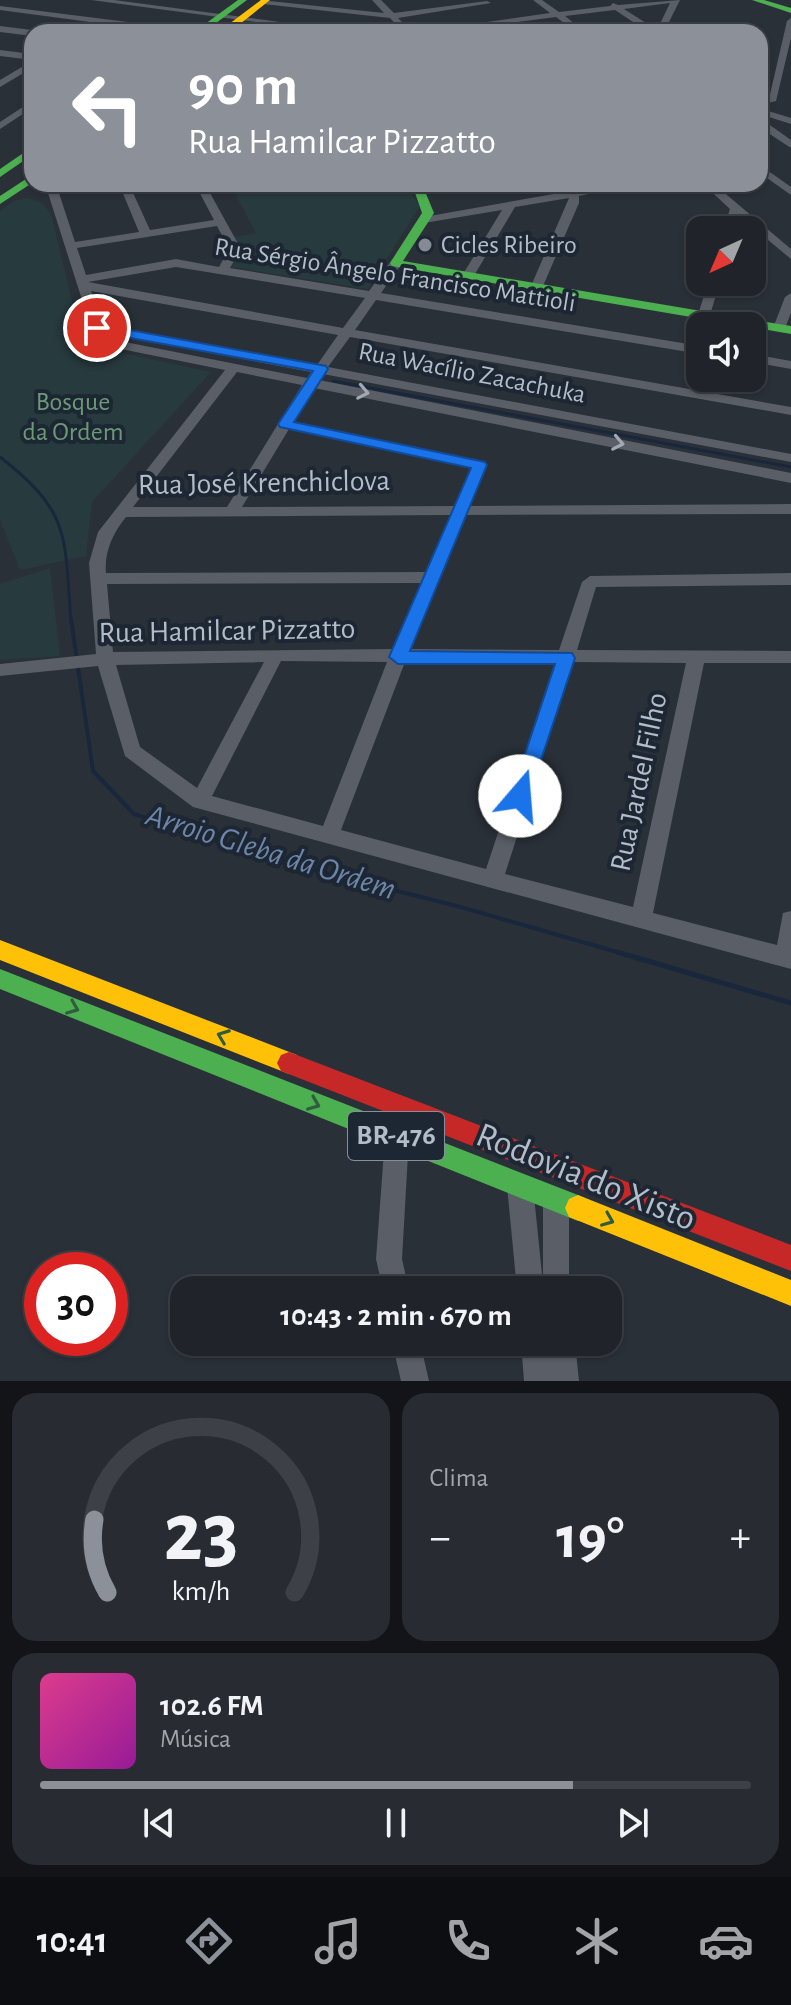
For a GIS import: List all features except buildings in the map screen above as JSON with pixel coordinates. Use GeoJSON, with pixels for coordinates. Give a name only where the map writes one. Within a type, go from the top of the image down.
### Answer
{"type":"FeatureCollection","features":[{"type":"Feature","properties":{"kind":"main road"},"geometry":{"type":"LineString","coordinates":[[222,24],[242,9],[264,1]]}},
{"type":"Feature","properties":{"kind":"main road"},"geometry":{"type":"LineString","coordinates":[[0,173],[24,156]]}},
{"type":"Feature","properties":{"kind":"main road"},"geometry":{"type":"LineString","coordinates":[[0,201],[24,184]]}},
{"type":"Feature","properties":{"kind":"main road"},"geometry":{"type":"LineString","coordinates":[[424,192],[428,206],[424,220],[396,263],[687,312]]}},
{"type":"Feature","properties":{"kind":"main road"},"geometry":{"type":"LineString","coordinates":[[0,930],[49,969]]}},
{"type":"Feature","properties":{"kind":"main road","name":"Rodovia do Xisto"},"geometry":{"type":"LineString","coordinates":[[0,950],[791,1258]]}},
{"type":"Feature","properties":{"kind":"main road","name":"Rodovia do Xisto"},"geometry":{"type":"LineString","coordinates":[[0,979],[791,1293]]}},
{"type":"Feature","properties":{"kind":"street"},"geometry":{"type":"LineString","coordinates":[[3,10],[24,0]]}},
{"type":"Feature","properties":{"kind":"street"},"geometry":{"type":"LineString","coordinates":[[95,0],[129,2],[222,24]]}},
{"type":"Feature","properties":{"kind":"street"},"geometry":{"type":"LineString","coordinates":[[376,0],[400,24]]}},
{"type":"Feature","properties":{"kind":"street"},"geometry":{"type":"LineString","coordinates":[[537,0],[570,24]]}},
{"type":"Feature","properties":{"kind":"street"},"geometry":{"type":"LineString","coordinates":[[487,24],[611,3],[676,0]]}},
{"type":"Feature","properties":{"kind":"street"},"geometry":{"type":"LineString","coordinates":[[662,24],[676,0]]}},
{"type":"Feature","properties":{"kind":"street"},"geometry":{"type":"LineString","coordinates":[[264,1],[391,16],[485,1],[512,24]]}},
{"type":"Feature","properties":{"kind":"street"},"geometry":{"type":"LineString","coordinates":[[95,24],[129,2]]}},
{"type":"Feature","properties":{"kind":"street"},"geometry":{"type":"LineString","coordinates":[[611,3],[644,24]]}},
{"type":"Feature","properties":{"kind":"street"},"geometry":{"type":"LineString","coordinates":[[242,9],[309,24]]}},
{"type":"Feature","properties":{"kind":"street"},"geometry":{"type":"LineString","coordinates":[[3,10],[123,24]]}},
{"type":"Feature","properties":{"kind":"street"},"geometry":{"type":"LineString","coordinates":[[771,101],[787,51],[783,15]]}},
{"type":"Feature","properties":{"kind":"street"},"geometry":{"type":"LineString","coordinates":[[0,29],[24,32]]}},
{"type":"Feature","properties":{"kind":"street"},"geometry":{"type":"LineString","coordinates":[[0,53],[24,56]]}},
{"type":"Feature","properties":{"kind":"street"},"geometry":{"type":"LineString","coordinates":[[0,84],[24,69]]}},
{"type":"Feature","properties":{"kind":"street"},"geometry":{"type":"LineString","coordinates":[[0,110],[24,114]]}},
{"type":"Feature","properties":{"kind":"street"},"geometry":{"type":"LineString","coordinates":[[0,126],[24,110]]}},
{"type":"Feature","properties":{"kind":"street"},"geometry":{"type":"LineString","coordinates":[[768,120],[777,120],[791,130]]}},
{"type":"Feature","properties":{"kind":"street"},"geometry":{"type":"LineString","coordinates":[[768,120],[791,121]]}},
{"type":"Feature","properties":{"kind":"street"},"geometry":{"type":"LineString","coordinates":[[768,125],[791,145]]}},
{"type":"Feature","properties":{"kind":"street"},"geometry":{"type":"LineString","coordinates":[[768,174],[791,192]]}},
{"type":"Feature","properties":{"kind":"street"},"geometry":{"type":"LineString","coordinates":[[50,192],[84,282],[97,328]]}},
{"type":"Feature","properties":{"kind":"street"},"geometry":{"type":"LineString","coordinates":[[128,192],[146,234]]}},
{"type":"Feature","properties":{"kind":"street"},"geometry":{"type":"LineString","coordinates":[[205,192],[235,249],[223,270]]}},
{"type":"Feature","properties":{"kind":"street"},"geometry":{"type":"LineString","coordinates":[[424,220],[585,192]]}},
{"type":"Feature","properties":{"kind":"street"},"geometry":{"type":"LineString","coordinates":[[718,192],[791,255]]}},
{"type":"Feature","properties":{"kind":"street"},"geometry":{"type":"LineString","coordinates":[[537,286],[574,194]]}},
{"type":"Feature","properties":{"kind":"street"},"geometry":{"type":"LineString","coordinates":[[469,274],[510,206]]}},
{"type":"Feature","properties":{"kind":"street"},"geometry":{"type":"LineString","coordinates":[[733,216],[736,207]]}},
{"type":"Feature","properties":{"kind":"street"},"geometry":{"type":"LineString","coordinates":[[71,246],[222,222]]}},
{"type":"Feature","properties":{"kind":"street","name":"Rua Sérgio Ângelo Francisco Mattioli"},"geometry":{"type":"LineString","coordinates":[[84,282],[176,263],[686,348]]}},
{"type":"Feature","properties":{"kind":"street"},"geometry":{"type":"LineString","coordinates":[[232,511],[311,382],[349,333],[396,263]]}},
{"type":"Feature","properties":{"kind":"street"},"geometry":{"type":"LineString","coordinates":[[84,282],[349,333],[791,411]]}},
{"type":"Feature","properties":{"kind":"street"},"geometry":{"type":"LineString","coordinates":[[785,329],[791,297]]}},
{"type":"Feature","properties":{"kind":"street","name":"Rua Wacílio Zacachuka"},"geometry":{"type":"LineString","coordinates":[[97,328],[121,345],[791,478]]}},
{"type":"Feature","properties":{"kind":"street","name":"Rua Wacílio Zacachuka"},"geometry":{"type":"LineString","coordinates":[[97,328],[791,458]]}},
{"type":"Feature","properties":{"kind":"street"},"geometry":{"type":"LineString","coordinates":[[766,361],[791,365]]}},
{"type":"Feature","properties":{"kind":"street"},"geometry":{"type":"LineString","coordinates":[[234,367],[121,512],[98,548],[102,659],[132,751],[200,801],[789,958],[791,920]]}},
{"type":"Feature","properties":{"kind":"street"},"geometry":{"type":"LineString","coordinates":[[285,424],[480,465],[398,657],[329,836]]}},
{"type":"Feature","properties":{"kind":"street","name":"Rua José Krenchiclova"},"geometry":{"type":"LineString","coordinates":[[121,512],[791,509]]}},
{"type":"Feature","properties":{"kind":"street"},"geometry":{"type":"LineString","coordinates":[[97,579],[432,577]]}},
{"type":"Feature","properties":{"kind":"street"},"geometry":{"type":"LineString","coordinates":[[493,879],[590,582],[791,579]]}},
{"type":"Feature","properties":{"kind":"street"},"geometry":{"type":"LineString","coordinates":[[200,801],[276,655]]}},
{"type":"Feature","properties":{"kind":"street","name":"Rua Hamilcar Pizzatto"},"geometry":{"type":"LineString","coordinates":[[0,670],[102,659],[276,655],[791,657]]}},
{"type":"Feature","properties":{"kind":"street","name":"Rua Jardel Filho"},"geometry":{"type":"LineString","coordinates":[[641,918],[696,658]]}},
{"type":"Feature","properties":{"kind":"street"},"geometry":{"type":"LineString","coordinates":[[393,1276],[389,1259],[397,1137]]}},
{"type":"Feature","properties":{"kind":"street"},"geometry":{"type":"LineString","coordinates":[[520,1186],[529,1276]]}},
{"type":"Feature","properties":{"kind":"street"},"geometry":{"type":"LineString","coordinates":[[556,1200],[556,1276]]}},
{"type":"Feature","properties":{"kind":"street"},"geometry":{"type":"LineString","coordinates":[[409,1356],[415,1381]]}},
{"type":"Feature","properties":{"kind":"street"},"geometry":{"type":"LineString","coordinates":[[536,1356],[538,1381]]}},
{"type":"Feature","properties":{"kind":"street"},"geometry":{"type":"LineString","coordinates":[[562,1356],[565,1381]]}},
{"type":"Feature","properties":{"kind":"green space"},"geometry":{"type":"Polygon","coordinates":[[[234,192],[409,192],[420,206],[368,289],[231,267],[241,252],[234,237],[256,233],[234,192]]]}},
{"type":"Feature","properties":{"kind":"green space","name":"Bosque da Ordem"},"geometry":{"type":"Polygon","coordinates":[[[27,198],[42,203],[51,214],[73,305],[69,325],[85,345],[211,372],[92,502],[86,556],[20,570],[0,520],[0,211],[13,201],[27,198]]]}},
{"type":"Feature","properties":{"kind":"green space"},"geometry":{"type":"Polygon","coordinates":[[[50,568],[60,656],[0,660],[0,584],[50,568]]]}},
{"type":"Feature","properties":{"kind":"waterway"},"geometry":{"type":"LineString","coordinates":[[333,381],[791,467]]}},
{"type":"Feature","properties":{"kind":"waterway","name":"Arroio Gleba da Ordem"},"geometry":{"type":"LineString","coordinates":[[0,457],[40,494],[60,528],[71,621]]}},
{"type":"Feature","properties":{"kind":"waterway","name":"Arroio Gleba da Ordem"},"geometry":{"type":"LineString","coordinates":[[71,619],[93,771],[134,814],[278,861],[457,906],[624,954]]}},
{"type":"Feature","properties":{"kind":"waterway","name":"Arroio Gleba da Ordem"},"geometry":{"type":"LineString","coordinates":[[617,952],[791,1003]]}},
{"type":"Feature","properties":{"kind":"traffic: fast"},"geometry":{"type":"LineString","coordinates":[[209,24],[243,0]]}},
{"type":"Feature","properties":{"kind":"traffic: fast"},"geometry":{"type":"LineString","coordinates":[[756,0],[791,11]]}},
{"type":"Feature","properties":{"kind":"traffic: fast"},"geometry":{"type":"LineString","coordinates":[[0,174],[24,156]]}},
{"type":"Feature","properties":{"kind":"traffic: fast"},"geometry":{"type":"LineString","coordinates":[[0,201],[24,184]]}},
{"type":"Feature","properties":{"kind":"traffic: fast"},"geometry":{"type":"LineString","coordinates":[[420,192],[428,213],[396,263],[791,330]]}},
{"type":"Feature","properties":{"kind":"traffic: fast"},"geometry":{"type":"LineString","coordinates":[[0,979],[578,1208]]}},
{"type":"Feature","properties":{"kind":"traffic: slow"},"geometry":{"type":"LineString","coordinates":[[235,24],[266,0]]}},
{"type":"Feature","properties":{"kind":"traffic: slow"},"geometry":{"type":"LineString","coordinates":[[0,950],[289,1063]]}},
{"type":"Feature","properties":{"kind":"traffic: slow"},"geometry":{"type":"LineString","coordinates":[[578,1208],[791,1293]]}},
{"type":"Feature","properties":{"kind":"traffic: jam"},"geometry":{"type":"LineString","coordinates":[[289,1063],[791,1258]]}},
{"type":"Feature","properties":{"kind":"place","name":"Cicles Ribeiro"},"geometry":{"type":"Point","coordinates":[425,245]}},
{"type":"Feature","properties":{"kind":"route"},"geometry":{"type":"LineString","coordinates":[[97,328],[321,369],[285,424],[480,465],[398,657],[566,658],[520,796]]}}]}
